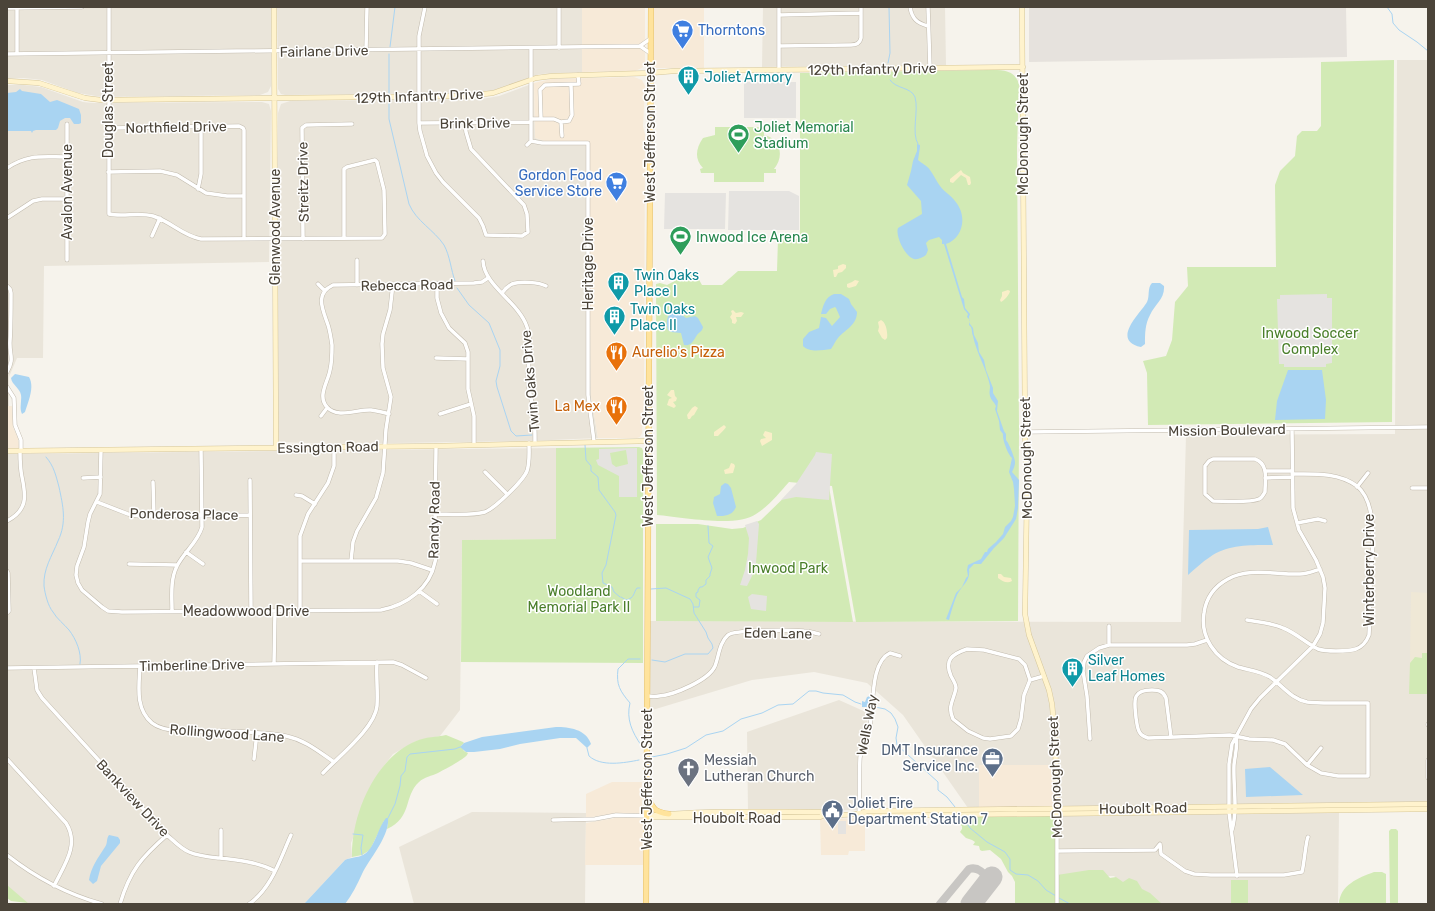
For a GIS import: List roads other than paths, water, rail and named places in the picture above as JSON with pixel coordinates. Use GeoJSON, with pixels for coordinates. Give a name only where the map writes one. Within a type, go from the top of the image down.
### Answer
{"type":"FeatureCollection","features":[{"type":"Feature","properties":{"kind":"main road","name":"West Jefferson Street"},"geometry":{"type":"LineString","coordinates":[[646,904],[651,7]]}},
{"type":"Feature","properties":{"kind":"main road"},"geometry":{"type":"LineString","coordinates":[[647,795],[654,810],[669,814]]}},
{"type":"Feature","properties":{"kind":"street"},"geometry":{"type":"LineString","coordinates":[[17,7],[17,54]]}},
{"type":"Feature","properties":{"kind":"street"},"geometry":{"type":"LineString","coordinates":[[7,8],[82,7]]}},
{"type":"Feature","properties":{"kind":"street","name":"Douglas Street"},"geometry":{"type":"LineString","coordinates":[[109,7],[109,214],[142,214],[160,218]]}},
{"type":"Feature","properties":{"kind":"street","name":"Glenwood Avenue"},"geometry":{"type":"LineString","coordinates":[[274,7],[276,448]]}},
{"type":"Feature","properties":{"kind":"street"},"geometry":{"type":"LineString","coordinates":[[366,50],[367,7]]}},
{"type":"Feature","properties":{"kind":"street"},"geometry":{"type":"LineString","coordinates":[[425,7],[419,36],[419,123],[427,156],[436,173],[443,182],[479,218],[486,235],[522,236],[526,234],[528,232],[527,214],[524,204],[471,149],[466,132],[466,123]]}},
{"type":"Feature","properties":{"kind":"street"},"geometry":{"type":"LineString","coordinates":[[559,7],[559,48]]}},
{"type":"Feature","properties":{"kind":"street"},"geometry":{"type":"LineString","coordinates":[[779,7],[779,70]]}},
{"type":"Feature","properties":{"kind":"street"},"geometry":{"type":"LineString","coordinates":[[779,46],[851,45],[858,43],[860,42],[861,38],[861,7]]}},
{"type":"Feature","properties":{"kind":"street"},"geometry":{"type":"LineString","coordinates":[[910,7],[913,17],[918,22],[928,26]]}},
{"type":"Feature","properties":{"kind":"street"},"geometry":{"type":"LineString","coordinates":[[928,7],[930,68]]}},
{"type":"Feature","properties":{"kind":"street","name":"McDonough Street"},"geometry":{"type":"LineString","coordinates":[[1022,7],[1025,432],[1027,490],[1026,614],[1029,634],[1049,690],[1054,719],[1057,811],[1057,904]]}},
{"type":"Feature","properties":{"kind":"street"},"geometry":{"type":"LineString","coordinates":[[779,15],[861,13]]}},
{"type":"Feature","properties":{"kind":"street"},"geometry":{"type":"LineString","coordinates":[[650,39],[640,46],[650,53]]}},
{"type":"Feature","properties":{"kind":"street","name":"Fairlane Drive"},"geometry":{"type":"LineString","coordinates":[[7,54],[274,52],[640,46]]}},
{"type":"Feature","properties":{"kind":"street"},"geometry":{"type":"LineString","coordinates":[[527,145],[531,141],[531,48]]}},
{"type":"Feature","properties":{"kind":"street","name":"129th Infantry Drive"},"geometry":{"type":"LineString","coordinates":[[7,81],[39,83],[94,100],[419,97],[467,96],[493,93],[531,80],[552,76],[674,71],[1023,67]]}},
{"type":"Feature","properties":{"kind":"street"},"geometry":{"type":"LineString","coordinates":[[541,119],[540,90],[545,85],[578,84],[578,75]]}},
{"type":"Feature","properties":{"kind":"street"},"geometry":{"type":"LineString","coordinates":[[562,136],[561,122],[569,121],[572,115],[571,85]]}},
{"type":"Feature","properties":{"kind":"street","name":"Brink Drive"},"geometry":{"type":"LineString","coordinates":[[419,123],[531,121],[541,119],[554,119],[561,122]]}},
{"type":"Feature","properties":{"kind":"street","name":"Avalon Avenue"},"geometry":{"type":"LineString","coordinates":[[67,124],[67,260]]}},
{"type":"Feature","properties":{"kind":"street","name":"Streitz Drive"},"geometry":{"type":"LineString","coordinates":[[303,239],[302,128],[306,125],[352,124]]}},
{"type":"Feature","properties":{"kind":"street","name":"Northfield Drive"},"geometry":{"type":"LineString","coordinates":[[108,128],[239,126],[244,130],[244,196]]}},
{"type":"Feature","properties":{"kind":"street"},"geometry":{"type":"LineString","coordinates":[[198,188],[201,174],[201,127]]}},
{"type":"Feature","properties":{"kind":"street","name":"Heritage Drive"},"geometry":{"type":"LineString","coordinates":[[531,141],[542,143],[588,143],[588,394],[594,442]]}},
{"type":"Feature","properties":{"kind":"street"},"geometry":{"type":"LineString","coordinates":[[7,168],[20,160],[28,158],[66,157]]}},
{"type":"Feature","properties":{"kind":"street"},"geometry":{"type":"LineString","coordinates":[[152,236],[160,218],[179,231],[201,239],[382,238],[384,236],[384,190],[377,162],[375,160],[344,170],[344,238]]}},
{"type":"Feature","properties":{"kind":"street"},"geometry":{"type":"LineString","coordinates":[[108,172],[160,171],[177,175],[206,193],[214,195],[244,196],[244,238]]}},
{"type":"Feature","properties":{"kind":"street"},"geometry":{"type":"LineString","coordinates":[[7,218],[33,201],[42,199],[67,199]]}},
{"type":"Feature","properties":{"kind":"street"},"geometry":{"type":"LineString","coordinates":[[357,260],[357,285]]}},
{"type":"Feature","properties":{"kind":"street","name":"Twin Oaks Drive"},"geometry":{"type":"LineString","coordinates":[[483,261],[488,278],[521,314],[527,326],[530,350],[528,380],[534,415],[535,443]]}},
{"type":"Feature","properties":{"kind":"street","name":"Rebecca Road"},"geometry":{"type":"LineString","coordinates":[[325,291],[333,285],[474,284],[482,282],[488,278]]}},
{"type":"Feature","properties":{"kind":"street"},"geometry":{"type":"LineString","coordinates":[[502,293],[507,287],[513,284],[540,283],[546,286]]}},
{"type":"Feature","properties":{"kind":"street"},"geometry":{"type":"LineString","coordinates":[[318,284],[325,291],[322,297],[321,306],[331,337],[332,357],[331,369],[323,396],[323,402],[327,408],[339,413],[371,410],[389,414]]}},
{"type":"Feature","properties":{"kind":"street"},"geometry":{"type":"LineString","coordinates":[[351,561],[353,542],[357,531],[371,509],[380,486],[383,473],[386,429],[391,397],[383,368],[382,344],[383,334],[390,310],[393,284]]}},
{"type":"Feature","properties":{"kind":"street"},"geometry":{"type":"LineString","coordinates":[[437,284],[437,298],[441,313],[449,328],[467,347],[468,389],[474,416],[474,444]]}},
{"type":"Feature","properties":{"kind":"street"},"geometry":{"type":"LineString","coordinates":[[7,286],[11,293],[9,325],[12,358],[11,365],[7,372]]}},
{"type":"Feature","properties":{"kind":"street"},"geometry":{"type":"LineString","coordinates":[[436,358],[468,359]]}},
{"type":"Feature","properties":{"kind":"street"},"geometry":{"type":"LineString","coordinates":[[7,386],[14,398],[15,425],[21,440],[21,469],[25,497],[20,511],[7,521]]}},
{"type":"Feature","properties":{"kind":"street"},"geometry":{"type":"LineString","coordinates":[[440,414],[471,404]]}},
{"type":"Feature","properties":{"kind":"street"},"geometry":{"type":"LineString","coordinates":[[321,416],[327,408]]}},
{"type":"Feature","properties":{"kind":"street","name":"Mission Boulevard"},"geometry":{"type":"LineString","coordinates":[[1025,432],[1428,427]]}},
{"type":"Feature","properties":{"kind":"street"},"geometry":{"type":"LineString","coordinates":[[1237,876],[1233,850],[1229,757],[1232,744],[1251,709],[1260,698],[1313,646],[1324,623],[1325,588],[1320,569],[1299,530],[1293,508],[1292,429]]}},
{"type":"Feature","properties":{"kind":"street","name":"Essington Road"},"geometry":{"type":"LineString","coordinates":[[7,451],[436,446],[648,441]]}},
{"type":"Feature","properties":{"kind":"street","name":"Twin Oaks Drive"},"geometry":{"type":"LineString","coordinates":[[435,514],[475,514],[485,512],[499,503],[526,472],[529,459],[529,443]]}},
{"type":"Feature","properties":{"kind":"street","name":"Randy Road"},"geometry":{"type":"LineString","coordinates":[[419,591],[426,582],[435,562],[436,446]]}},
{"type":"Feature","properties":{"kind":"street"},"geometry":{"type":"LineString","coordinates":[[300,611],[300,536],[314,504],[326,488],[332,474],[334,466],[334,447]]}},
{"type":"Feature","properties":{"kind":"street"},"geometry":{"type":"LineString","coordinates":[[172,611],[172,582],[177,565],[201,532],[201,449]]}},
{"type":"Feature","properties":{"kind":"street"},"geometry":{"type":"LineString","coordinates":[[97,502],[100,494],[101,450]]}},
{"type":"Feature","properties":{"kind":"street"},"geometry":{"type":"LineString","coordinates":[[1255,458],[1263,463],[1265,474],[1265,492],[1260,499],[1253,501],[1213,501],[1205,494],[1205,466],[1213,459],[1255,458]]}},
{"type":"Feature","properties":{"kind":"street"},"geometry":{"type":"LineString","coordinates":[[485,472],[507,494]]}},
{"type":"Feature","properties":{"kind":"street"},"geometry":{"type":"LineString","coordinates":[[1357,487],[1368,473]]}},
{"type":"Feature","properties":{"kind":"street","name":"Winterberry Drive"},"geometry":{"type":"LineString","coordinates":[[1247,620],[1283,628],[1324,651],[1357,650],[1367,641],[1369,635],[1372,570],[1372,521],[1367,501],[1357,487],[1349,481],[1331,475],[1265,474]]}},
{"type":"Feature","properties":{"kind":"street","name":"Winterberry Drive"},"geometry":{"type":"LineString","coordinates":[[1265,474],[1292,474]]}},
{"type":"Feature","properties":{"kind":"street"},"geometry":{"type":"LineString","coordinates":[[83,478],[101,477]]}},
{"type":"Feature","properties":{"kind":"street"},"geometry":{"type":"LineString","coordinates":[[250,480],[251,611]]}},
{"type":"Feature","properties":{"kind":"street"},"geometry":{"type":"LineString","coordinates":[[153,482],[154,516]]}},
{"type":"Feature","properties":{"kind":"street"},"geometry":{"type":"LineString","coordinates":[[1412,488],[1428,488]]}},
{"type":"Feature","properties":{"kind":"street"},"geometry":{"type":"LineString","coordinates":[[296,495],[302,496],[314,504]]}},
{"type":"Feature","properties":{"kind":"street","name":"Ponderosa Place"},"geometry":{"type":"LineString","coordinates":[[97,502],[128,514],[154,516],[250,515]]}},
{"type":"Feature","properties":{"kind":"street","name":"Meadowwood Drive"},"geometry":{"type":"LineString","coordinates":[[97,502],[90,514],[84,547],[77,566],[76,575],[82,590],[108,611],[381,610],[397,606],[407,601],[419,591]]}},
{"type":"Feature","properties":{"kind":"street"},"geometry":{"type":"LineString","coordinates":[[1297,523],[1318,519],[1325,521]]}},
{"type":"Feature","properties":{"kind":"street"},"geometry":{"type":"LineString","coordinates":[[186,552],[203,564]]}},
{"type":"Feature","properties":{"kind":"street"},"geometry":{"type":"LineString","coordinates":[[300,561],[398,561],[411,563],[432,570]]}},
{"type":"Feature","properties":{"kind":"street"},"geometry":{"type":"LineString","coordinates":[[129,564],[177,565]]}},
{"type":"Feature","properties":{"kind":"street"},"geometry":{"type":"LineString","coordinates":[[1171,737],[1166,698],[1161,691],[1144,690],[1140,692],[1135,699],[1138,730],[1141,735],[1148,738],[1230,735],[1280,742],[1289,747],[1307,765],[1321,773],[1331,775],[1368,776],[1368,703],[1308,702],[1292,696],[1263,673],[1238,667],[1229,663],[1211,648],[1207,640],[1203,622],[1205,607],[1213,592],[1219,585],[1236,575],[1250,573],[1300,574],[1320,569]]}},
{"type":"Feature","properties":{"kind":"street"},"geometry":{"type":"LineString","coordinates":[[7,571],[9,611],[7,613]]}},
{"type":"Feature","properties":{"kind":"street"},"geometry":{"type":"LineString","coordinates":[[419,591],[437,604]]}},
{"type":"Feature","properties":{"kind":"street"},"geometry":{"type":"LineString","coordinates":[[274,664],[275,611]]}},
{"type":"Feature","properties":{"kind":"street"},"geometry":{"type":"LineString","coordinates":[[1109,626],[1110,645]]}},
{"type":"Feature","properties":{"kind":"street","name":"Eden Lane"},"geometry":{"type":"LineString","coordinates":[[647,696],[670,694],[697,682],[708,675],[714,668],[721,644],[729,634],[768,631],[806,631],[819,634]]}},
{"type":"Feature","properties":{"kind":"street"},"geometry":{"type":"LineString","coordinates":[[1090,739],[1087,696],[1083,671],[1084,662],[1087,656],[1092,652],[1110,645],[1188,645],[1207,640]]}},
{"type":"Feature","properties":{"kind":"street"},"geometry":{"type":"LineString","coordinates":[[967,649],[984,650],[1019,659],[1025,665],[1030,680],[1024,695],[1020,724],[1018,729],[1011,736],[990,740],[983,738],[968,731],[953,719],[950,704],[956,689],[948,666],[949,661],[954,655],[967,649]]}},
{"type":"Feature","properties":{"kind":"street","name":"Wells Way"},"geometry":{"type":"LineString","coordinates":[[859,814],[860,757],[870,726],[877,670],[880,661],[885,655],[890,653],[900,656]]}},
{"type":"Feature","properties":{"kind":"street"},"geometry":{"type":"LineString","coordinates":[[323,773],[366,729],[372,720],[377,706],[377,662]]}},
{"type":"Feature","properties":{"kind":"street","name":"Timberline Drive"},"geometry":{"type":"LineString","coordinates":[[7,668],[393,662],[402,665],[426,678]]}},
{"type":"Feature","properties":{"kind":"street","name":"Rollingwood Lane"},"geometry":{"type":"LineString","coordinates":[[140,666],[138,698],[141,707],[152,723],[161,728],[173,730],[257,733],[285,736],[310,744],[334,762]]}},
{"type":"Feature","properties":{"kind":"street","name":"Bankview Drive"},"geometry":{"type":"LineString","coordinates":[[34,668],[37,690],[42,698],[167,835],[180,847],[204,857],[257,863],[275,871]]}},
{"type":"Feature","properties":{"kind":"street"},"geometry":{"type":"LineString","coordinates":[[1030,680],[1044,676]]}},
{"type":"Feature","properties":{"kind":"street"},"geometry":{"type":"LineString","coordinates":[[254,758],[257,733]]}},
{"type":"Feature","properties":{"kind":"street"},"geometry":{"type":"LineString","coordinates":[[1307,765],[1321,748]]}},
{"type":"Feature","properties":{"kind":"street"},"geometry":{"type":"LineString","coordinates":[[7,759],[66,823],[71,831],[73,840],[71,850],[54,886]]}},
{"type":"Feature","properties":{"kind":"street"},"geometry":{"type":"LineString","coordinates":[[1428,760],[1428,778]]}},
{"type":"Feature","properties":{"kind":"street","name":"Houbolt Road"},"geometry":{"type":"LineString","coordinates":[[553,820],[595,820],[616,815],[647,816],[669,814],[820,812],[827,814],[859,814],[867,811],[1232,809],[1428,804]]}},
{"type":"Feature","properties":{"kind":"street","name":"Houbolt Road"},"geometry":{"type":"LineString","coordinates":[[1232,809],[1428,809]]}},
{"type":"Feature","properties":{"kind":"street","name":"Houbolt Road"},"geometry":{"type":"LineString","coordinates":[[647,816],[657,818],[820,817],[827,814]]}},
{"type":"Feature","properties":{"kind":"street"},"geometry":{"type":"LineString","coordinates":[[221,830],[221,858]]}},
{"type":"Feature","properties":{"kind":"street"},"geometry":{"type":"LineString","coordinates":[[120,904],[130,875],[138,862],[167,835]]}},
{"type":"Feature","properties":{"kind":"street"},"geometry":{"type":"LineString","coordinates":[[249,904],[261,895],[275,871],[291,835]]}},
{"type":"Feature","properties":{"kind":"street"},"geometry":{"type":"LineString","coordinates":[[1057,851],[1155,850],[1160,844],[1161,854],[1185,871],[1199,875],[1284,875],[1302,872],[1306,856],[1306,839],[1308,837]]}},
{"type":"Feature","properties":{"kind":"street"},"geometry":{"type":"LineString","coordinates":[[7,855],[54,886],[102,904]]}},
{"type":"Feature","properties":{"kind":"water"},"geometry":{"type":"Polygon","coordinates":[[[20,89],[22,91],[41,94],[50,102],[57,100],[79,109],[81,123],[74,124],[70,118],[65,118],[60,121],[56,130],[36,130],[32,133],[31,131],[7,131],[7,93],[16,92],[20,89]]]}},
{"type":"Feature","properties":{"kind":"water"},"geometry":{"type":"Polygon","coordinates":[[[917,144],[920,145],[918,160],[929,168],[942,188],[955,201],[961,213],[962,226],[960,232],[952,241],[946,244],[962,297],[964,299],[965,308],[970,314],[969,319],[967,317],[968,314],[964,309],[944,244],[942,244],[942,240],[939,237],[929,240],[926,243],[928,250],[926,255],[914,259],[907,254],[899,240],[897,231],[898,228],[922,214],[921,201],[907,185],[917,151],[917,144]]]}},
{"type":"Feature","properties":{"kind":"water"},"geometry":{"type":"Polygon","coordinates":[[[1152,283],[1160,283],[1164,286],[1164,291],[1148,318],[1145,344],[1141,347],[1132,344],[1128,339],[1128,333],[1134,319],[1147,302],[1150,285],[1152,283]]]}},
{"type":"Feature","properties":{"kind":"water"},"geometry":{"type":"Polygon","coordinates":[[[834,294],[841,294],[849,299],[857,312],[857,316],[853,324],[837,339],[831,349],[809,350],[803,346],[803,339],[809,332],[819,328],[821,317],[826,318],[832,326],[840,317],[835,307],[830,309],[826,314],[821,314],[826,300],[834,294]]]}},
{"type":"Feature","properties":{"kind":"water"},"geometry":{"type":"Polygon","coordinates":[[[673,311],[678,312],[686,318],[695,316],[698,318],[703,327],[691,344],[684,345],[681,333],[671,332],[668,330],[667,320],[673,311]]]}},
{"type":"Feature","properties":{"kind":"water"},"geometry":{"type":"Polygon","coordinates":[[[970,322],[978,343],[979,352],[984,360],[993,388],[993,393],[998,401],[997,411],[1006,434],[1006,440],[1015,460],[1015,466],[1012,472],[1019,480],[1018,508],[1016,519],[1004,538],[981,564],[974,564],[969,569],[969,577],[957,595],[949,620],[946,619],[956,593],[962,587],[968,576],[968,565],[981,559],[985,552],[987,552],[988,549],[1003,534],[1005,527],[1013,517],[1015,506],[1013,482],[1009,472],[1012,458],[1007,450],[1003,439],[1003,434],[1000,430],[995,409],[996,406],[990,396],[989,380],[974,342],[969,325],[970,322]]]}},
{"type":"Feature","properties":{"kind":"water"},"geometry":{"type":"Polygon","coordinates":[[[1288,370],[1322,370],[1326,400],[1325,419],[1275,420],[1277,401],[1288,370]]]}},
{"type":"Feature","properties":{"kind":"water"},"geometry":{"type":"Polygon","coordinates":[[[15,374],[29,377],[31,381],[29,399],[25,412],[22,414],[20,393],[11,378],[15,374]]]}},
{"type":"Feature","properties":{"kind":"water"},"geometry":{"type":"Polygon","coordinates":[[[725,483],[731,488],[736,507],[730,514],[725,516],[717,516],[713,503],[714,497],[720,494],[721,486],[725,483]]]}},
{"type":"Feature","properties":{"kind":"water"},"geometry":{"type":"Polygon","coordinates":[[[1268,527],[1273,545],[1232,547],[1207,559],[1188,575],[1189,530],[1258,529],[1268,527]]]}},
{"type":"Feature","properties":{"kind":"water"},"geometry":{"type":"Polygon","coordinates":[[[870,696],[869,707],[862,707],[862,701],[865,702],[867,697],[870,696]]]}},
{"type":"Feature","properties":{"kind":"water"},"geometry":{"type":"Polygon","coordinates":[[[556,727],[571,728],[581,732],[589,739],[591,744],[587,748],[576,738],[560,738],[520,744],[500,749],[474,752],[466,752],[460,747],[464,743],[482,737],[556,727]]]}},
{"type":"Feature","properties":{"kind":"water"},"geometry":{"type":"Polygon","coordinates":[[[1270,767],[1303,795],[1246,797],[1245,769],[1270,767]]]}},
{"type":"Feature","properties":{"kind":"water"},"geometry":{"type":"Polygon","coordinates":[[[386,818],[388,818],[388,825],[386,832],[345,904],[304,904],[345,860],[361,856],[367,852],[373,844],[386,818]]]}},
{"type":"Feature","properties":{"kind":"water"},"geometry":{"type":"Polygon","coordinates":[[[109,835],[118,837],[120,843],[101,866],[97,881],[93,884],[89,880],[91,871],[106,846],[109,835]]]}},
{"type":"Feature","properties":{"kind":"waterway"},"geometry":{"type":"LineString","coordinates":[[390,47],[395,7]]}},
{"type":"Feature","properties":{"kind":"waterway"},"geometry":{"type":"LineString","coordinates":[[888,63],[890,53],[889,7]]}},
{"type":"Feature","properties":{"kind":"waterway"},"geometry":{"type":"LineString","coordinates":[[1387,7],[1392,14],[1393,23],[1399,30],[1428,51]]}},
{"type":"Feature","properties":{"kind":"waterway"},"geometry":{"type":"LineString","coordinates":[[389,54],[389,93]]}},
{"type":"Feature","properties":{"kind":"waterway"},"geometry":{"type":"LineString","coordinates":[[890,80],[896,85],[910,91],[915,97],[915,134],[918,144]]}},
{"type":"Feature","properties":{"kind":"waterway"},"geometry":{"type":"LineString","coordinates":[[389,102],[389,119],[409,204],[416,215],[444,245],[455,281]]}},
{"type":"Feature","properties":{"kind":"waterway"},"geometry":{"type":"LineString","coordinates":[[457,288],[469,305],[489,323],[500,350],[500,366],[496,381],[511,431],[516,436],[532,435]]}},
{"type":"Feature","properties":{"kind":"waterway"},"geometry":{"type":"LineString","coordinates":[[585,445],[586,460],[591,466],[591,471],[598,477],[599,490],[616,515],[606,565],[602,573],[603,583],[612,587],[614,592],[620,597]]}},
{"type":"Feature","properties":{"kind":"waterway"},"geometry":{"type":"LineString","coordinates":[[46,457],[53,468],[59,487],[62,501],[63,527],[46,568],[44,589],[51,609],[56,617],[69,630],[76,642],[80,655],[80,664]]}},
{"type":"Feature","properties":{"kind":"waterway"},"geometry":{"type":"LineString","coordinates":[[694,607],[699,607],[700,600],[696,597],[696,593],[700,587],[706,584],[706,580],[710,576],[712,568],[708,557],[713,546],[709,543],[708,526]]}},
{"type":"Feature","properties":{"kind":"waterway"},"geometry":{"type":"LineString","coordinates":[[621,597],[626,600],[629,599],[632,597],[637,588],[640,588]]}},
{"type":"Feature","properties":{"kind":"waterway"},"geometry":{"type":"LineString","coordinates":[[651,589],[666,588],[690,599],[693,604],[694,613],[706,632],[713,648],[708,654],[685,654],[665,662],[652,660]]}},
{"type":"Feature","properties":{"kind":"waterway"},"geometry":{"type":"LineString","coordinates":[[640,659],[628,659],[618,669],[618,684],[630,703],[629,720],[641,745]]}},
{"type":"Feature","properties":{"kind":"waterway"},"geometry":{"type":"LineString","coordinates":[[652,757],[686,748],[706,735],[723,731],[741,719],[762,713],[778,705],[793,704],[809,691],[843,695],[861,704]]}},
{"type":"Feature","properties":{"kind":"waterway"},"geometry":{"type":"LineString","coordinates":[[875,707],[885,709],[891,713],[898,727],[896,738],[897,745],[938,782],[938,790],[947,797],[955,807]]}},
{"type":"Feature","properties":{"kind":"waterway"},"geometry":{"type":"LineString","coordinates":[[388,818],[395,804],[401,776],[405,771],[407,757],[410,754],[455,749],[460,747]]}},
{"type":"Feature","properties":{"kind":"waterway"},"geometry":{"type":"LineString","coordinates":[[587,748],[589,756],[600,762],[613,763],[639,760]]}},
{"type":"Feature","properties":{"kind":"waterway"},"geometry":{"type":"LineString","coordinates":[[963,818],[970,828],[987,842],[1005,852],[1010,859],[1010,870],[1016,874],[1028,875],[1056,896]]}},
{"type":"Feature","properties":{"kind":"waterway"},"geometry":{"type":"LineString","coordinates":[[353,834],[363,835],[361,848],[362,855]]}},
{"type":"Feature","properties":{"kind":"waterway"},"geometry":{"type":"LineString","coordinates":[[1059,898],[1070,904]]}},
{"type":"Feature","properties":{"kind":"place","name":"Thorntons"},"geometry":{"type":"Point","coordinates":[682,50]}},
{"type":"Feature","properties":{"kind":"place","name":"Joliet Armory"},"geometry":{"type":"Point","coordinates":[688,96]}},
{"type":"Feature","properties":{"kind":"place","name":"Joliet Memorial Stadium"},"geometry":{"type":"Point","coordinates":[738,154]}},
{"type":"Feature","properties":{"kind":"place","name":"Gordon Food Service Store"},"geometry":{"type":"Point","coordinates":[617,202]}},
{"type":"Feature","properties":{"kind":"place","name":"Inwood Ice Arena"},"geometry":{"type":"Point","coordinates":[681,256]}},
{"type":"Feature","properties":{"kind":"place","name":"Twin Oaks Place I"},"geometry":{"type":"Point","coordinates":[618,302]}},
{"type":"Feature","properties":{"kind":"place","name":"Twin Oaks Place II"},"geometry":{"type":"Point","coordinates":[614,336]}},
{"type":"Feature","properties":{"kind":"place","name":"Aurelio's Pizza"},"geometry":{"type":"Point","coordinates":[616,372]}},
{"type":"Feature","properties":{"kind":"place","name":"La Mex"},"geometry":{"type":"Point","coordinates":[616,426]}},
{"type":"Feature","properties":{"kind":"place","name":"Silver Leaf Homes"},"geometry":{"type":"Point","coordinates":[1072,688]}},
{"type":"Feature","properties":{"kind":"place","name":"DMT Insurance Service Inc."},"geometry":{"type":"Point","coordinates":[993,778]}},
{"type":"Feature","properties":{"kind":"place","name":"Messiah Lutheran Church"},"geometry":{"type":"Point","coordinates":[688,788]}},
{"type":"Feature","properties":{"kind":"place","name":"Joliet Fire Department Station 7"},"geometry":{"type":"Point","coordinates":[832,830]}},
{"type":"Feature","properties":{"kind":"park label","name":"Inwood Soccer Complex"},"geometry":{"type":"Point","coordinates":[1310,342]}},
{"type":"Feature","properties":{"kind":"park label","name":"Inwood Park"},"geometry":{"type":"Point","coordinates":[788,568]}},
{"type":"Feature","properties":{"kind":"park label","name":"Woodland Memorial Park II"},"geometry":{"type":"Point","coordinates":[579,600]}}]}
